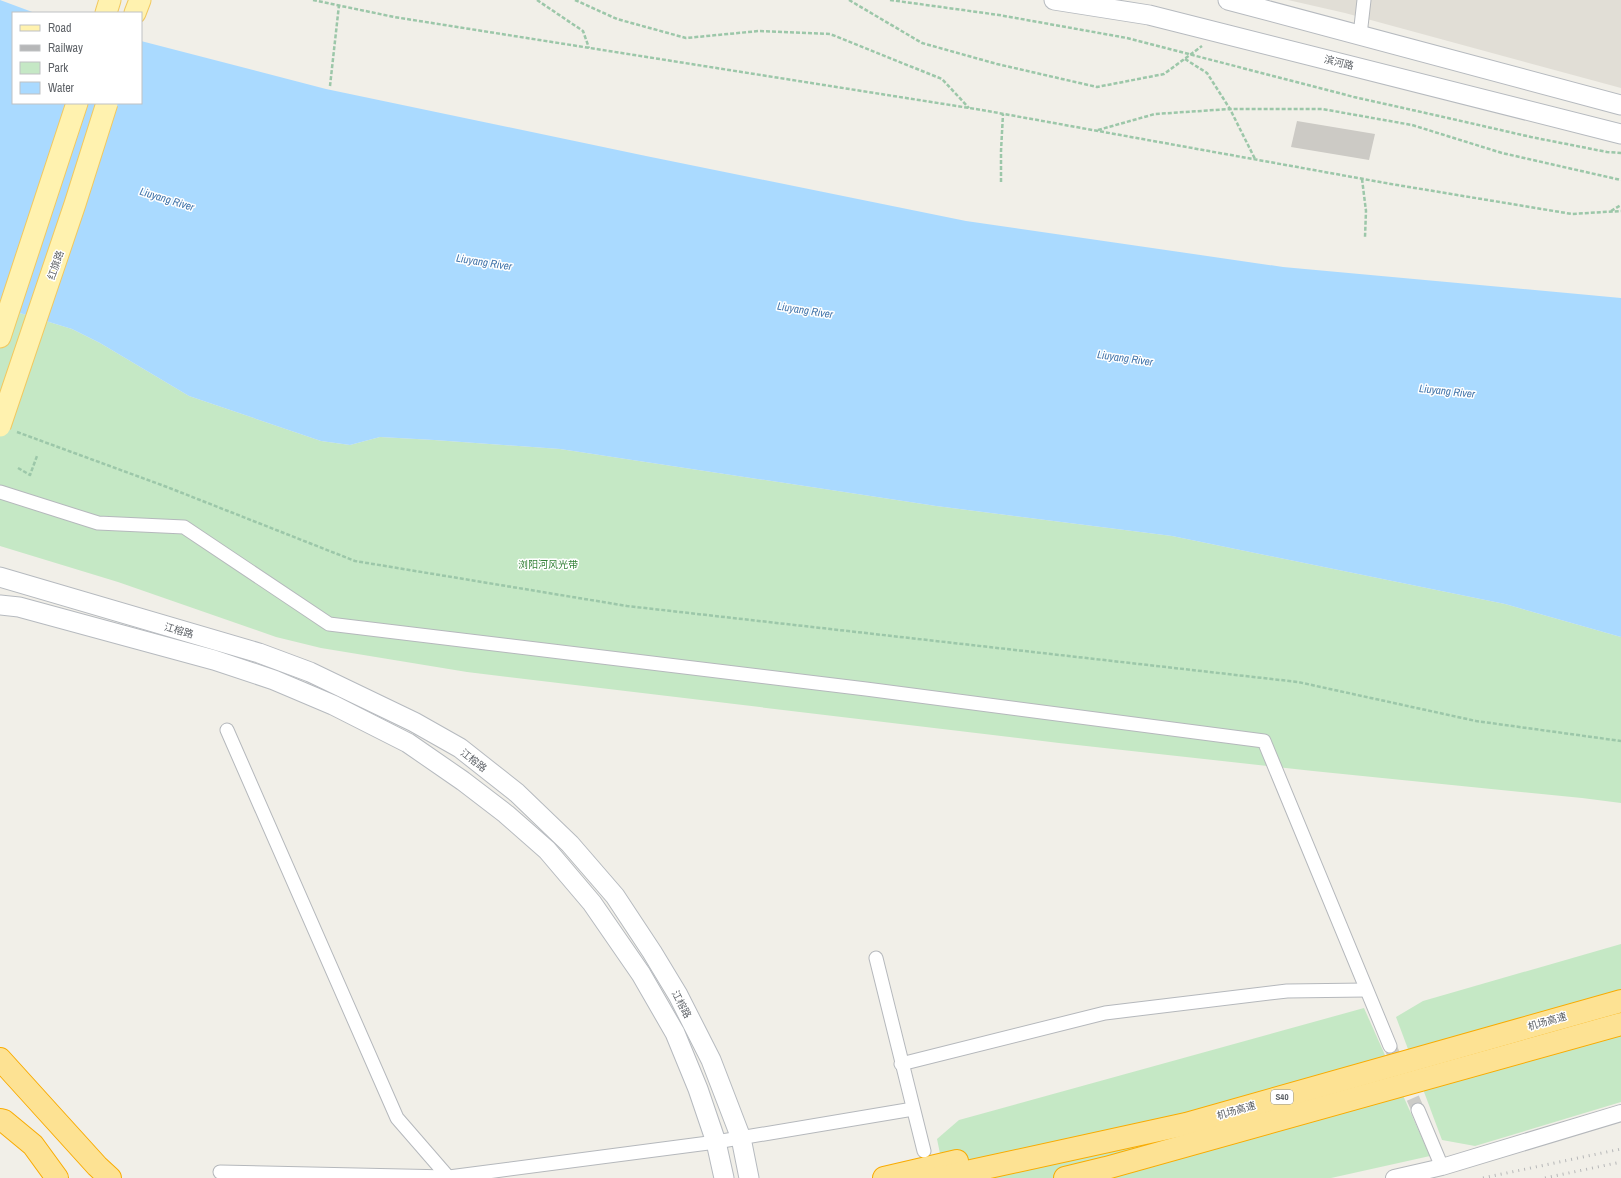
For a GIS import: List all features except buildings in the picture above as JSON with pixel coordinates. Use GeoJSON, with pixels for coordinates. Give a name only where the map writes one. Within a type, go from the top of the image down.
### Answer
{"type":"FeatureCollection","features":[{"type":"Feature","properties":{"kind":"highway","name":"机场高速"},"geometry":{"type":"LineString","coordinates":[[939,1178],[1186,1124],[1621,1000]]}},
{"type":"Feature","properties":{"kind":"highway","name":"机场高速"},"geometry":{"type":"LineString","coordinates":[[1065,1178],[1106,1168],[1621,1024]]}},
{"type":"Feature","properties":{"kind":"highway"},"geometry":{"type":"LineString","coordinates":[[0,1059],[97,1166],[110,1178]]}},
{"type":"Feature","properties":{"kind":"highway"},"geometry":{"type":"LineString","coordinates":[[0,1120],[4,1121],[33,1145],[57,1178]]}},
{"type":"Feature","properties":{"kind":"highway"},"geometry":{"type":"LineString","coordinates":[[884,1178],[982,1155],[1089,1145]]}},
{"type":"Feature","properties":{"kind":"main road"},"geometry":{"type":"LineString","coordinates":[[106,12],[110,0]]}},
{"type":"Feature","properties":{"kind":"main road"},"geometry":{"type":"LineString","coordinates":[[135,12],[140,0]]}},
{"type":"Feature","properties":{"kind":"main road","name":"滨河路"},"geometry":{"type":"LineString","coordinates":[[1054,0],[1149,15],[1221,32],[1621,134]]}},
{"type":"Feature","properties":{"kind":"main road"},"geometry":{"type":"LineString","coordinates":[[1228,0],[1621,105]]}},
{"type":"Feature","properties":{"kind":"main road"},"geometry":{"type":"LineString","coordinates":[[0,337],[77,104]]}},
{"type":"Feature","properties":{"kind":"main road","name":"红旗路"},"geometry":{"type":"LineString","coordinates":[[7,428],[107,104]]}},
{"type":"Feature","properties":{"kind":"main road","name":"江榕路"},"geometry":{"type":"LineString","coordinates":[[0,577],[259,653],[302,669],[414,722],[460,748],[517,793],[570,844],[615,896],[652,952],[678,995],[711,1060],[741,1138],[750,1178]]}},
{"type":"Feature","properties":{"kind":"main road","name":"江榕路"},"geometry":{"type":"LineString","coordinates":[[0,605],[19,607],[214,660],[274,680],[333,706],[408,743],[463,781],[506,814],[547,850],[592,903],[641,974],[674,1033],[698,1089],[716,1142],[724,1178]]}},
{"type":"Feature","properties":{"kind":"street"},"geometry":{"type":"LineString","coordinates":[[1360,35],[1364,0]]}},
{"type":"Feature","properties":{"kind":"street"},"geometry":{"type":"LineString","coordinates":[[0,492],[98,523],[184,527],[329,624],[866,689],[1264,741],[1390,1046]]}},
{"type":"Feature","properties":{"kind":"street"},"geometry":{"type":"LineString","coordinates":[[227,730],[397,1118],[449,1177]]}},
{"type":"Feature","properties":{"kind":"street"},"geometry":{"type":"LineString","coordinates":[[876,958],[912,1109],[924,1151]]}},
{"type":"Feature","properties":{"kind":"street"},"geometry":{"type":"LineString","coordinates":[[901,1064],[1105,1013],[1287,991],[1366,990]]}},
{"type":"Feature","properties":{"kind":"street"},"geometry":{"type":"LineString","coordinates":[[220,1172],[449,1177],[716,1142],[912,1109]]}},
{"type":"Feature","properties":{"kind":"street"},"geometry":{"type":"LineString","coordinates":[[1418,1110],[1442,1167]]}},
{"type":"Feature","properties":{"kind":"street"},"geometry":{"type":"LineString","coordinates":[[1394,1178],[1442,1167],[1621,1113]]}},
{"type":"Feature","properties":{"kind":"path"},"geometry":{"type":"LineString","coordinates":[[313,0],[327,1],[339,6],[394,17],[970,108],[1362,179],[1572,214],[1621,211]]}},
{"type":"Feature","properties":{"kind":"path"},"geometry":{"type":"LineString","coordinates":[[537,0],[582,31],[589,48]]}},
{"type":"Feature","properties":{"kind":"path"},"geometry":{"type":"LineString","coordinates":[[575,0],[617,19],[686,38],[759,31],[830,34],[942,79],[970,108]]}},
{"type":"Feature","properties":{"kind":"path"},"geometry":{"type":"LineString","coordinates":[[849,0],[922,43],[997,64],[1097,87],[1164,74],[1221,32]]}},
{"type":"Feature","properties":{"kind":"path"},"geometry":{"type":"LineString","coordinates":[[890,0],[1000,15],[1119,37],[1448,118],[1531,137],[1607,152],[1621,153]]}},
{"type":"Feature","properties":{"kind":"path"},"geometry":{"type":"LineString","coordinates":[[330,86],[339,6]]}},
{"type":"Feature","properties":{"kind":"path"},"geometry":{"type":"LineString","coordinates":[[1185,59],[1207,73],[1230,109],[1254,159]]}},
{"type":"Feature","properties":{"kind":"path"},"geometry":{"type":"LineString","coordinates":[[1096,130],[1155,114],[1230,109],[1322,109],[1412,125],[1502,153],[1621,180]]}},
{"type":"Feature","properties":{"kind":"path"},"geometry":{"type":"LineString","coordinates":[[1001,182],[1003,114]]}},
{"type":"Feature","properties":{"kind":"path"},"geometry":{"type":"LineString","coordinates":[[1362,179],[1366,211],[1365,237]]}},
{"type":"Feature","properties":{"kind":"path"},"geometry":{"type":"LineString","coordinates":[[1610,212],[1621,205]]}},
{"type":"Feature","properties":{"kind":"path"},"geometry":{"type":"LineString","coordinates":[[7,428],[167,487],[355,561],[627,606],[1298,682],[1476,720],[1621,741]]}},
{"type":"Feature","properties":{"kind":"path"},"geometry":{"type":"LineString","coordinates":[[18,468],[30,475],[36,456]]}},
{"type":"Feature","properties":{"kind":"shaded area"},"geometry":{"type":"Polygon","coordinates":[[[1288,0],[1621,0],[1621,88],[1345,13],[1288,0]]]}},
{"type":"Feature","properties":{"kind":"green space","name":"浏阳河风光带"},"geometry":{"type":"Polygon","coordinates":[[[0,307],[72,329],[100,343],[189,396],[321,441],[350,445],[380,437],[560,449],[936,506],[1172,536],[1505,604],[1621,637],[1621,803],[1059,743],[467,672],[321,648],[276,637],[118,582],[0,546],[0,307]]]}},
{"type":"Feature","properties":{"kind":"green space"},"geometry":{"type":"Polygon","coordinates":[[[1621,944],[1621,1102],[1475,1146],[1442,1140],[1396,1017],[1423,1001],[1621,944]]]}},
{"type":"Feature","properties":{"kind":"green space"},"geometry":{"type":"Polygon","coordinates":[[[1364,1008],[1430,1156],[1331,1178],[945,1178],[937,1139],[959,1120],[1364,1008]]]}},
{"type":"Feature","properties":{"kind":"water","name":"Liuyang River"},"geometry":{"type":"Polygon","coordinates":[[[0,0],[32,12],[12,12],[12,104],[142,104],[142,41],[326,89],[966,221],[1283,267],[1621,298],[1621,637],[1505,604],[1172,536],[936,506],[560,449],[380,437],[350,445],[321,441],[189,396],[100,343],[72,329],[0,307],[0,0]]]}},
{"type":"Feature","properties":{"kind":"tunnel"},"geometry":{"type":"LineString","coordinates":[[1390,1046],[1418,1110]]}},
{"type":"Feature","properties":{"kind":"railway"},"geometry":{"type":"LineString","coordinates":[[1483,1178],[1621,1149]]}},
{"type":"Feature","properties":{"kind":"railway"},"geometry":{"type":"LineString","coordinates":[[1545,1178],[1621,1162]]}}]}
